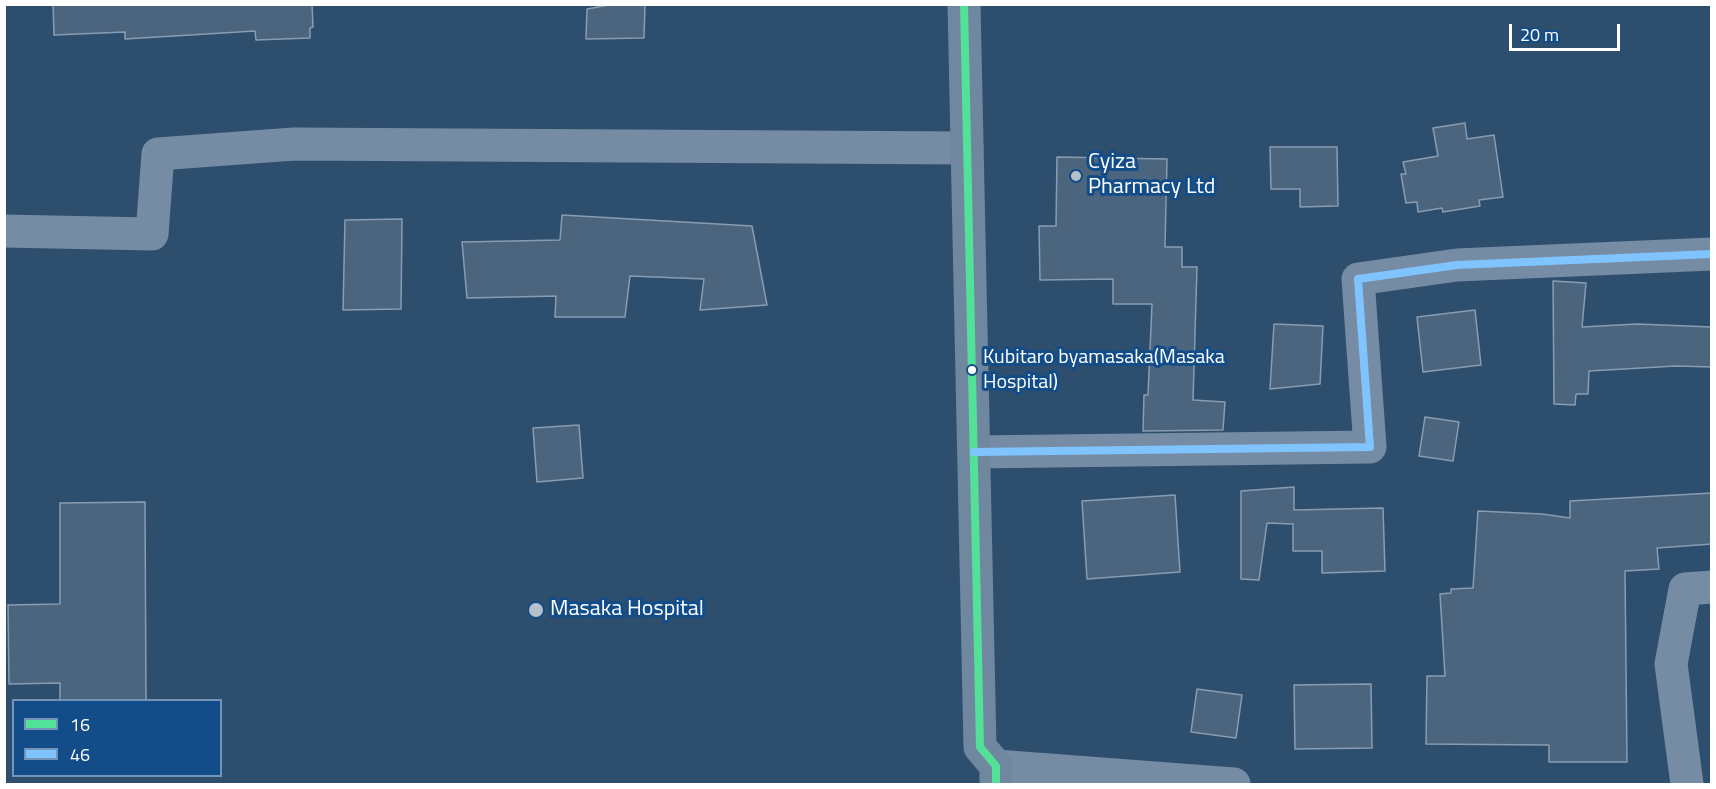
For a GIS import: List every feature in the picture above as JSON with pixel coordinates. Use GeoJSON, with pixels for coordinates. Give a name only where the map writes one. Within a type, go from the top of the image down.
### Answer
{"type":"FeatureCollection","features":[{"type":"Feature","properties":{"kind":"street"},"geometry":{"type":"LineString","coordinates":[[964,4],[980,747],[996,775],[1234,784]]}},
{"type":"Feature","properties":{"kind":"street"},"geometry":{"type":"LineString","coordinates":[[4,231],[152,234],[158,154],[294,144],[968,148]]}},
{"type":"Feature","properties":{"kind":"street"},"geometry":{"type":"LineString","coordinates":[[974,452],[1370,447],[1358,279],[1457,265],[1712,254]]}},
{"type":"Feature","properties":{"kind":"street"},"geometry":{"type":"LineString","coordinates":[[1687,784],[1671,663],[1685,589],[1712,587]]}},
{"type":"Feature","properties":{"kind":"building"},"geometry":{"type":"Polygon","coordinates":[[[53,4],[312,4],[313,27],[310,28],[310,38],[256,40],[255,31],[125,39],[125,32],[54,35],[53,4]]]}},
{"type":"Feature","properties":{"kind":"building"},"geometry":{"type":"Polygon","coordinates":[[[615,4],[645,4],[644,38],[586,39],[587,9],[615,4]]]}},
{"type":"Feature","properties":{"kind":"building"},"geometry":{"type":"Polygon","coordinates":[[[1465,123],[1467,139],[1494,135],[1503,197],[1479,200],[1480,206],[1443,212],[1442,208],[1418,212],[1417,202],[1406,203],[1401,174],[1406,174],[1403,162],[1438,156],[1433,128],[1465,123]]]}},
{"type":"Feature","properties":{"kind":"building"},"geometry":{"type":"Polygon","coordinates":[[[1270,147],[1337,147],[1338,206],[1300,207],[1300,189],[1271,189],[1270,147]]]}},
{"type":"Feature","properties":{"kind":"building"},"geometry":{"type":"Polygon","coordinates":[[[1057,157],[1167,159],[1165,247],[1182,247],[1182,267],[1197,267],[1193,400],[1225,402],[1223,430],[1143,431],[1144,395],[1148,395],[1152,304],[1113,304],[1113,279],[1040,280],[1039,226],[1056,226],[1057,157]]]}},
{"type":"Feature","properties":{"kind":"building"},"geometry":{"type":"Polygon","coordinates":[[[562,215],[752,226],[767,305],[700,310],[704,279],[630,276],[625,317],[555,317],[556,296],[467,298],[462,242],[560,240],[562,215]]]}},
{"type":"Feature","properties":{"kind":"building"},"geometry":{"type":"Polygon","coordinates":[[[402,219],[401,309],[343,310],[345,220],[402,219]]]}},
{"type":"Feature","properties":{"kind":"building"},"geometry":{"type":"Polygon","coordinates":[[[1553,281],[1586,283],[1582,327],[1637,324],[1712,327],[1712,367],[1676,366],[1589,371],[1588,394],[1576,394],[1575,405],[1554,404],[1553,281]]]}},
{"type":"Feature","properties":{"kind":"building"},"geometry":{"type":"Polygon","coordinates":[[[1475,310],[1481,365],[1423,372],[1417,317],[1475,310]]]}},
{"type":"Feature","properties":{"kind":"building"},"geometry":{"type":"Polygon","coordinates":[[[1274,324],[1323,326],[1320,384],[1270,389],[1274,324]]]}},
{"type":"Feature","properties":{"kind":"building"},"geometry":{"type":"Polygon","coordinates":[[[1425,417],[1459,422],[1453,461],[1419,456],[1425,417]]]}},
{"type":"Feature","properties":{"kind":"building"},"geometry":{"type":"Polygon","coordinates":[[[579,425],[583,478],[537,482],[533,428],[579,425]]]}},
{"type":"Feature","properties":{"kind":"building"},"geometry":{"type":"Polygon","coordinates":[[[1294,487],[1294,510],[1383,508],[1385,571],[1322,573],[1322,551],[1293,551],[1293,524],[1267,523],[1259,580],[1241,579],[1241,491],[1294,487]]]}},
{"type":"Feature","properties":{"kind":"building"},"geometry":{"type":"Polygon","coordinates":[[[1712,493],[1712,544],[1657,548],[1659,569],[1625,571],[1627,762],[1549,762],[1549,745],[1426,744],[1427,676],[1445,676],[1440,594],[1451,593],[1451,589],[1473,588],[1478,511],[1542,514],[1570,518],[1570,501],[1712,493]]]}},
{"type":"Feature","properties":{"kind":"building"},"geometry":{"type":"Polygon","coordinates":[[[1175,495],[1180,572],[1087,579],[1082,501],[1175,495]]]}},
{"type":"Feature","properties":{"kind":"building"},"geometry":{"type":"Polygon","coordinates":[[[145,502],[146,699],[60,699],[60,683],[9,684],[8,605],[60,604],[60,503],[145,502]]]}},
{"type":"Feature","properties":{"kind":"building"},"geometry":{"type":"Polygon","coordinates":[[[1371,684],[1372,748],[1295,749],[1294,685],[1371,684]]]}},
{"type":"Feature","properties":{"kind":"building"},"geometry":{"type":"Polygon","coordinates":[[[1197,689],[1242,695],[1236,738],[1191,732],[1197,689]]]}},
{"type":"Feature","properties":{"kind":"transit line","name":"16"},"geometry":{"type":"LineString","coordinates":[[964,4],[980,747],[996,766],[996,784]]}},
{"type":"Feature","properties":{"kind":"transit line","name":"46"},"geometry":{"type":"LineString","coordinates":[[974,452],[1370,447],[1358,279],[1457,265],[1712,254]]}},
{"type":"Feature","properties":{"kind":"place","name":"Cyiza Pharmacy Ltd"},"geometry":{"type":"Point","coordinates":[1076,176]}},
{"type":"Feature","properties":{"kind":"place","name":"Kubitaro byamasaka(Masaka Hospital)"},"geometry":{"type":"Point","coordinates":[972,370]}},
{"type":"Feature","properties":{"kind":"place","name":"Masaka Hospital"},"geometry":{"type":"Point","coordinates":[536,610]}}]}
